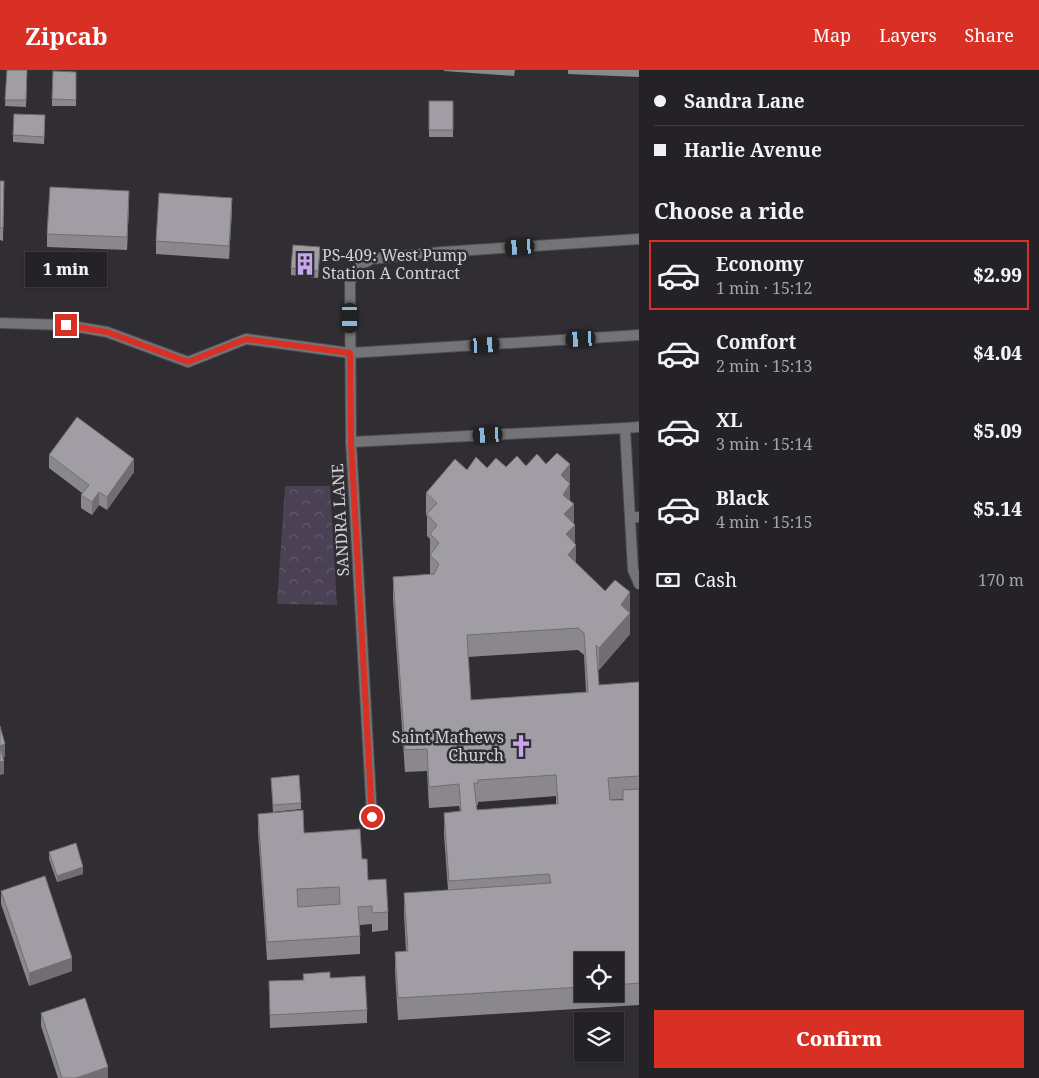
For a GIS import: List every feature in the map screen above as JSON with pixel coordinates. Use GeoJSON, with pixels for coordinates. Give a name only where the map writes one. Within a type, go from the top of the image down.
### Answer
{"type":"FeatureCollection","features":[{"type":"Feature","properties":{"kind":"street","name":"SANDRA LANE"},"geometry":{"type":"LineString","coordinates":[[372,817],[351,442],[350,282],[360,266],[371,259],[442,252],[639,239]]}},
{"type":"Feature","properties":{"kind":"street"},"geometry":{"type":"LineString","coordinates":[[0,323],[66,325],[107,332],[188,362],[246,339],[350,353],[639,335]]}},
{"type":"Feature","properties":{"kind":"street"},"geometry":{"type":"LineString","coordinates":[[351,442],[639,427]]}},
{"type":"Feature","properties":{"kind":"street"},"geometry":{"type":"LineString","coordinates":[[625,428],[635,518],[633,570],[639,584]]}},
{"type":"Feature","properties":{"kind":"green space"},"geometry":{"type":"Polygon","coordinates":[[[285,486],[330,486],[337,605],[277,604],[285,486]]]}},
{"type":"Feature","properties":{"kind":"building"},"geometry":{"type":"Polygon","coordinates":[[[7,70],[27,70],[26,100],[5,100],[7,70]]]}},
{"type":"Feature","properties":{"kind":"building"},"geometry":{"type":"Polygon","coordinates":[[[53,71],[76,72],[76,100],[52,99],[53,71]]]}},
{"type":"Feature","properties":{"kind":"building"},"geometry":{"type":"Polygon","coordinates":[[[429,101],[453,101],[453,130],[429,130],[429,101]]]}},
{"type":"Feature","properties":{"kind":"building"},"geometry":{"type":"Polygon","coordinates":[[[14,114],[45,115],[44,137],[13,135],[14,114]]]}},
{"type":"Feature","properties":{"kind":"building"},"geometry":{"type":"Polygon","coordinates":[[[0,181],[4,181],[3,228],[0,227],[0,181]]]}},
{"type":"Feature","properties":{"kind":"building"},"geometry":{"type":"Polygon","coordinates":[[[50,187],[129,191],[127,237],[47,234],[50,187]]]}},
{"type":"Feature","properties":{"kind":"building"},"geometry":{"type":"Polygon","coordinates":[[[159,193],[232,198],[229,246],[156,241],[159,193]]]}},
{"type":"Feature","properties":{"kind":"building","name":"PS-409: West Pump Station A Contract"},"geometry":{"type":"Polygon","coordinates":[[[293,245],[320,247],[318,271],[291,268],[293,245]]]}},
{"type":"Feature","properties":{"kind":"building"},"geometry":{"type":"Polygon","coordinates":[[[77,417],[134,459],[107,497],[99,492],[92,502],[81,495],[89,485],[49,455],[77,417]]]}},
{"type":"Feature","properties":{"kind":"building","name":"Saint Mathews Church"},"geometry":{"type":"Polygon","coordinates":[[[557,453],[570,464],[561,475],[570,484],[563,495],[574,504],[564,514],[575,525],[566,534],[576,545],[568,555],[605,591],[615,580],[630,592],[621,605],[630,613],[599,648],[596,645],[599,685],[639,682],[639,776],[608,778],[610,800],[623,800],[623,790],[639,789],[639,983],[624,984],[624,952],[574,952],[574,987],[398,998],[395,952],[408,951],[404,893],[551,883],[549,874],[449,881],[444,813],[461,811],[459,784],[429,787],[427,749],[405,750],[393,577],[434,574],[439,564],[430,555],[439,543],[430,534],[437,525],[427,514],[437,503],[426,493],[455,459],[467,470],[476,457],[487,468],[496,458],[506,467],[517,456],[526,466],[537,454],[546,464],[557,453]],[[578,628],[467,635],[471,700],[588,692],[584,633],[578,628]],[[556,775],[478,780],[478,783],[474,783],[477,810],[558,804],[556,775]]]}},
{"type":"Feature","properties":{"kind":"building"},"geometry":{"type":"Polygon","coordinates":[[[0,726],[5,744],[0,746],[0,726]]]}},
{"type":"Feature","properties":{"kind":"building"},"geometry":{"type":"Polygon","coordinates":[[[0,747],[4,761],[0,762],[0,747]]]}},
{"type":"Feature","properties":{"kind":"building"},"geometry":{"type":"Polygon","coordinates":[[[299,775],[301,803],[273,805],[271,778],[299,775]]]}},
{"type":"Feature","properties":{"kind":"building"},"geometry":{"type":"Polygon","coordinates":[[[303,810],[304,833],[360,829],[362,859],[367,859],[368,880],[386,879],[388,912],[372,913],[372,906],[358,907],[360,936],[267,942],[258,814],[303,810]],[[339,887],[297,889],[298,907],[340,904],[339,887]]]}},
{"type":"Feature","properties":{"kind":"building"},"geometry":{"type":"Polygon","coordinates":[[[76,843],[83,867],[57,876],[49,852],[76,843]]]}},
{"type":"Feature","properties":{"kind":"building"},"geometry":{"type":"Polygon","coordinates":[[[45,876],[72,958],[29,973],[1,891],[45,876]]]}},
{"type":"Feature","properties":{"kind":"building"},"geometry":{"type":"Polygon","coordinates":[[[330,972],[330,978],[365,976],[367,1010],[270,1015],[269,981],[304,980],[303,974],[330,972]]]}},
{"type":"Feature","properties":{"kind":"building"},"geometry":{"type":"Polygon","coordinates":[[[85,998],[108,1067],[76,1078],[62,1078],[41,1013],[85,998]]]}},
{"type":"Feature","properties":{"kind":"place","name":"PS-409: West Pump Station A Contract"},"geometry":{"type":"Point","coordinates":[305,264]}},
{"type":"Feature","properties":{"kind":"place","name":"Saint Mathews Church"},"geometry":{"type":"Point","coordinates":[521,746]}},
{"type":"Feature","properties":{"kind":"route"},"geometry":{"type":"LineString","coordinates":[[66,325],[107,332],[188,362],[246,339],[350,353],[351,442],[372,817]]}}]}
